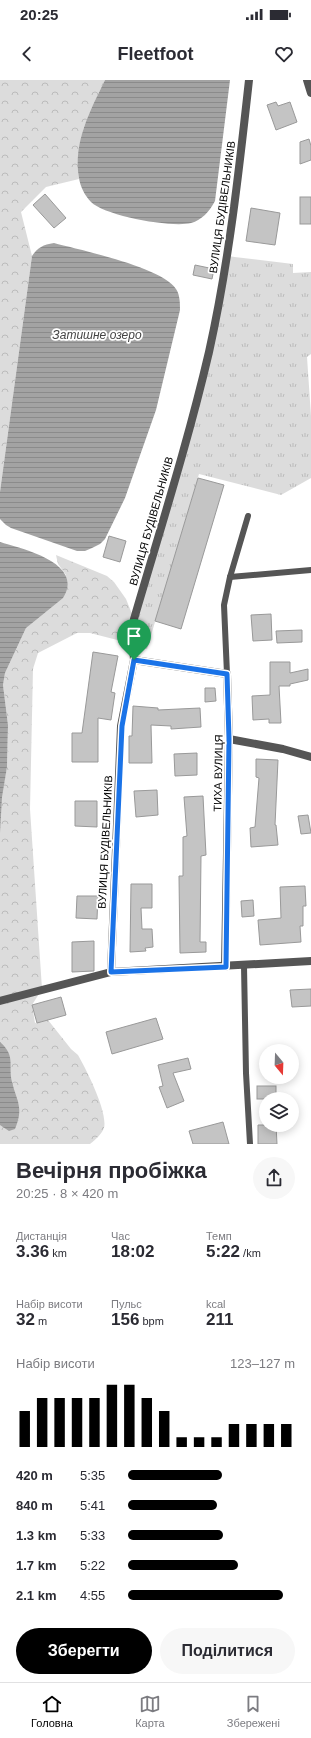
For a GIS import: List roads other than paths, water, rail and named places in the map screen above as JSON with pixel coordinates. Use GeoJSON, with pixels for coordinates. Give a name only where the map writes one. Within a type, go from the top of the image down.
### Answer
{"type":"FeatureCollection","features":[{"type":"Feature","properties":{"kind":"street","name":"ВУЛИЦЯ БУДІВЕЛЬНИКІВ"},"geometry":{"type":"LineString","coordinates":[[111,972],[122,726],[134,660],[134,619],[197,400],[217,311],[230,239],[249,80]]}},
{"type":"Feature","properties":{"kind":"street"},"geometry":{"type":"LineString","coordinates":[[307,80],[311,93]]}},
{"type":"Feature","properties":{"kind":"street"},"geometry":{"type":"LineString","coordinates":[[134,660],[227,674]]}},
{"type":"Feature","properties":{"kind":"street","name":"ТИХА ВУЛИЦЯ"},"geometry":{"type":"LineString","coordinates":[[226,967],[229,739],[227,674]]}},
{"type":"Feature","properties":{"kind":"street"},"geometry":{"type":"LineString","coordinates":[[229,739],[283,749],[311,757]]}},
{"type":"Feature","properties":{"kind":"street"},"geometry":{"type":"LineString","coordinates":[[0,1001],[111,972],[226,967],[311,961]]}},
{"type":"Feature","properties":{"kind":"lane"},"geometry":{"type":"LineString","coordinates":[[227,674],[224,605],[230,576],[248,516]]}},
{"type":"Feature","properties":{"kind":"lane"},"geometry":{"type":"LineString","coordinates":[[230,576],[311,570]]}},
{"type":"Feature","properties":{"kind":"lane"},"geometry":{"type":"LineString","coordinates":[[244,966],[246,1073],[250,1144]]}},
{"type":"Feature","properties":{"kind":"water"},"geometry":{"type":"Polygon","coordinates":[[[105,80],[230,80],[215,201],[202,218],[195,222],[182,224],[169,224],[139,220],[110,212],[91,202],[87,197],[80,181],[78,152],[84,127],[105,80]]]}},
{"type":"Feature","properties":{"kind":"water","name":"Затишне озеро"},"geometry":{"type":"Polygon","coordinates":[[[54,243],[120,260],[155,274],[168,281],[176,289],[180,302],[180,310],[156,410],[125,498],[105,539],[100,544],[85,551],[77,551],[11,528],[0,519],[0,492],[32,256],[36,250],[41,247],[54,243]]]}},
{"type":"Feature","properties":{"kind":"water"},"geometry":{"type":"Polygon","coordinates":[[[0,542],[36,554],[59,567],[66,575],[68,586],[63,598],[26,628],[5,673],[3,685],[8,725],[7,767],[2,797],[0,833],[0,542]]]}},
{"type":"Feature","properties":{"kind":"water"},"geometry":{"type":"Polygon","coordinates":[[[0,1042],[10,1056],[12,1082],[19,1105],[18,1122],[15,1129],[9,1131],[0,1125],[0,1042]]]}}]}
